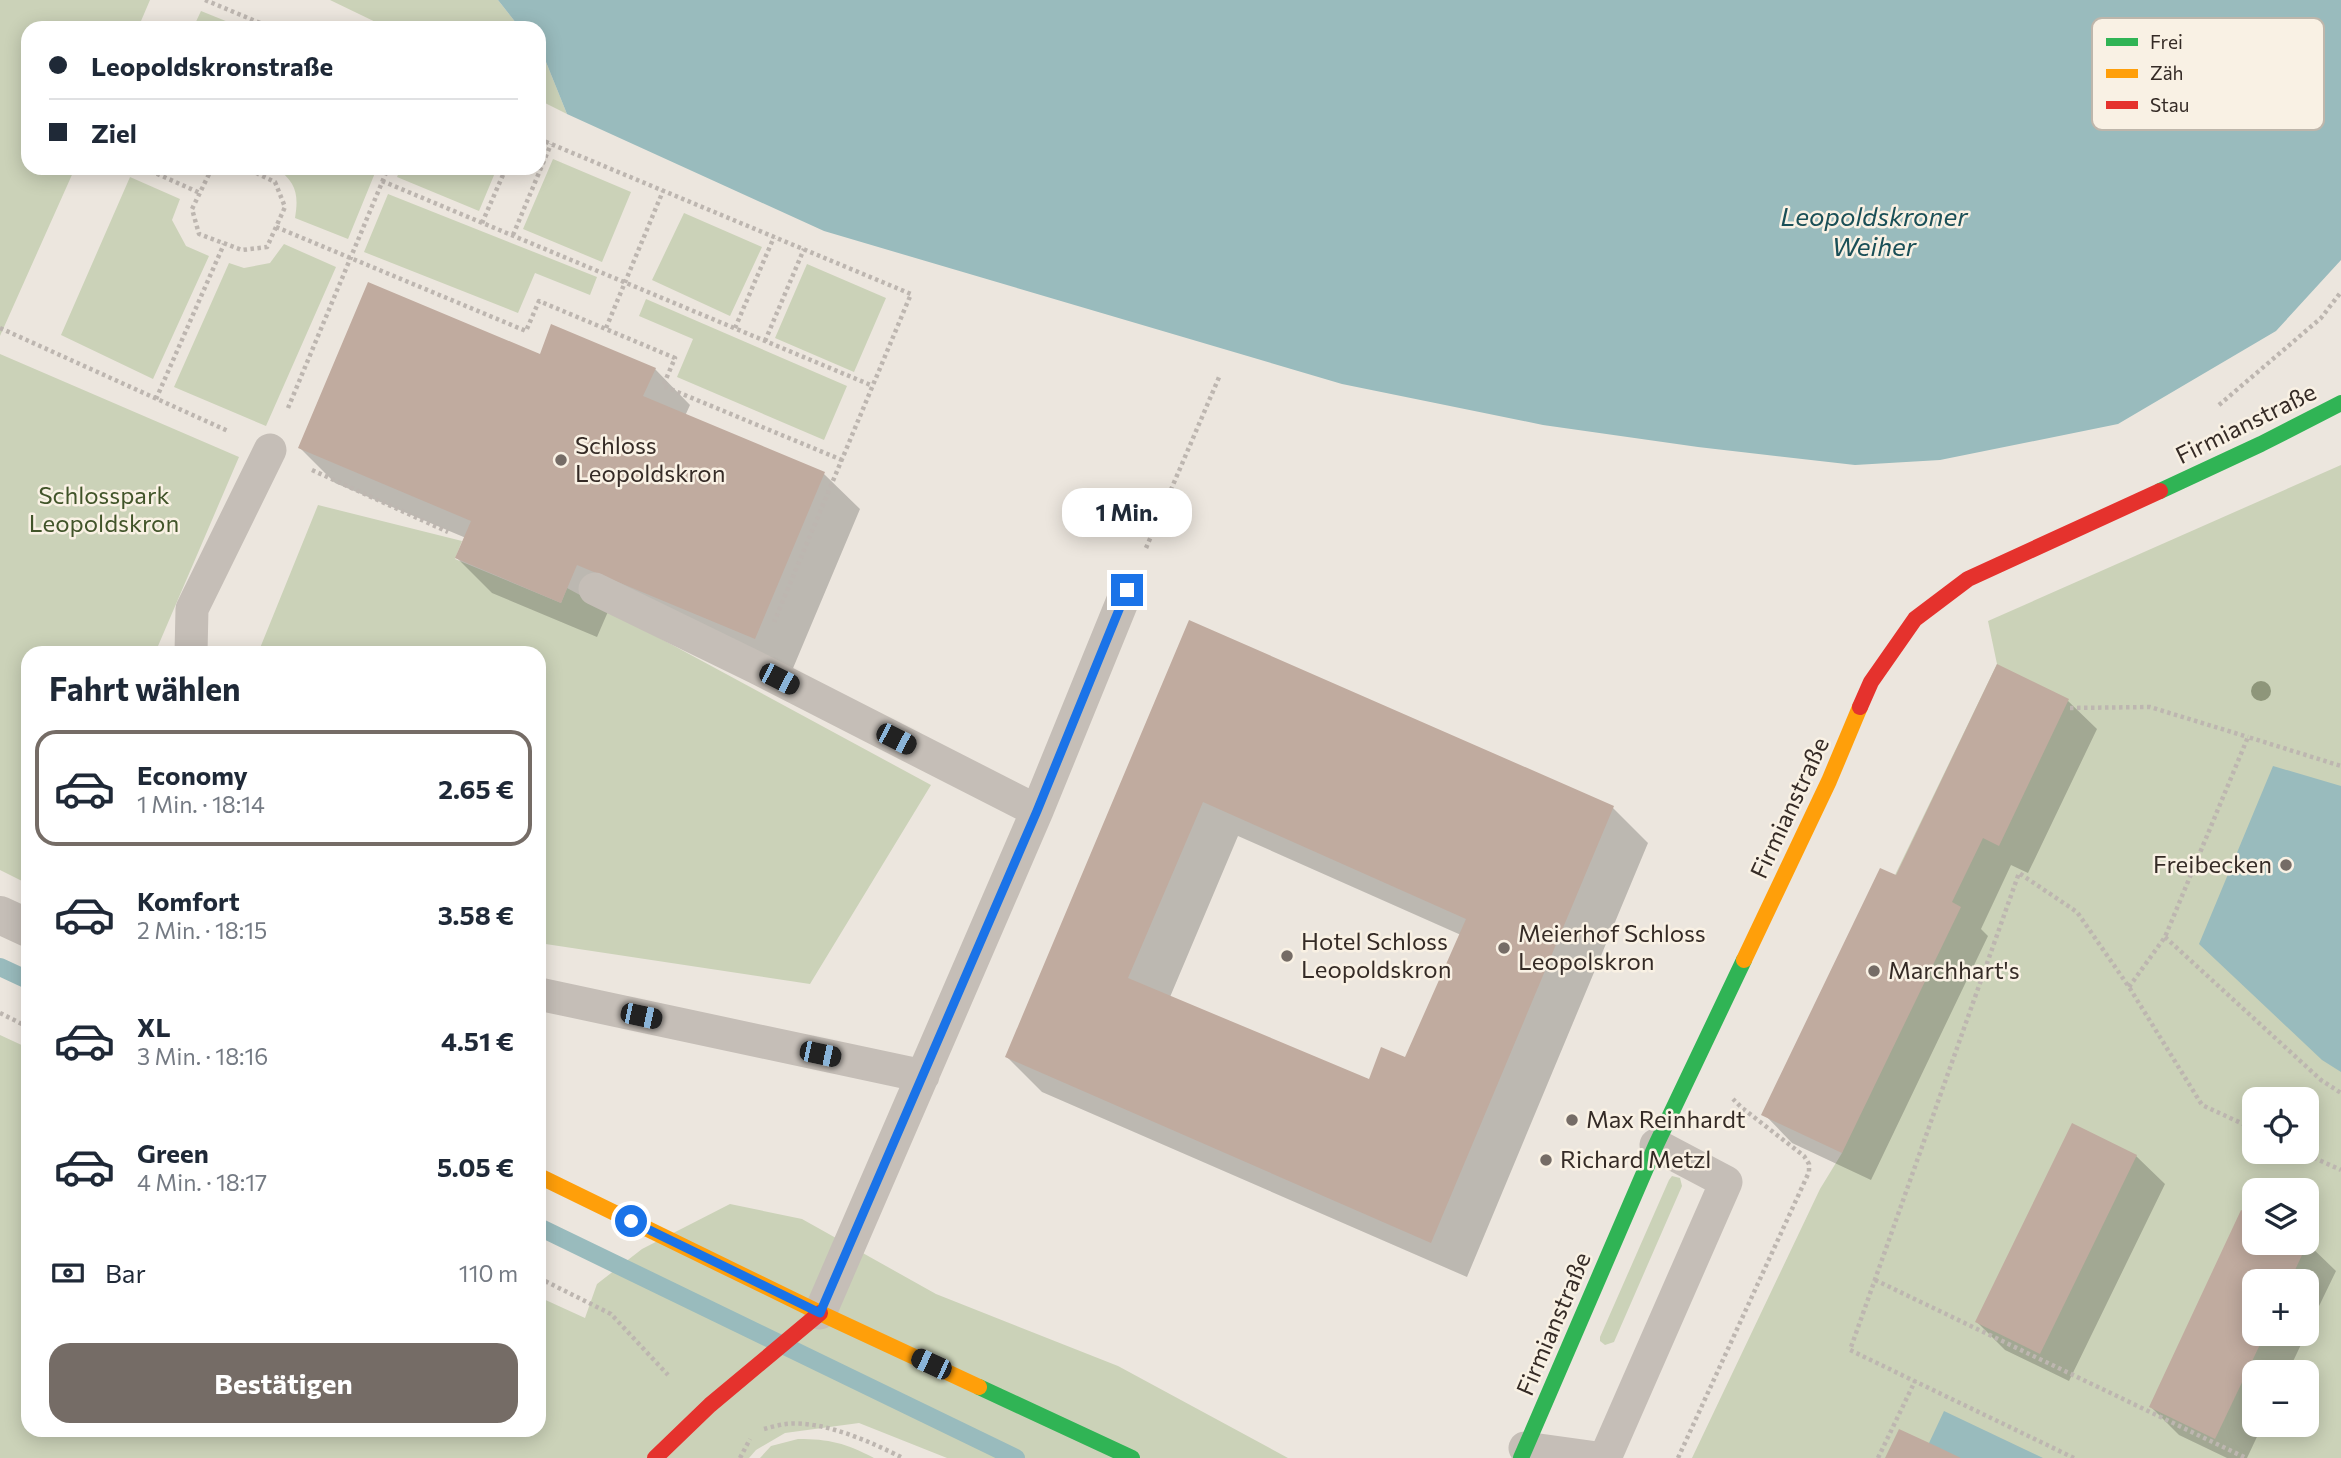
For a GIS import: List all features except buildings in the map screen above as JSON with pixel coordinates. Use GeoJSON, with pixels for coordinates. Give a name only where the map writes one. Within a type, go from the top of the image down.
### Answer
{"type":"FeatureCollection","features":[{"type":"Feature","properties":{"kind":"street","name":"Firmianstraße"},"geometry":{"type":"LineString","coordinates":[[1523,1453],[1656,1145],[1829,781],[1871,682],[1915,619],[1968,579],[2261,444],[2341,403]]}},
{"type":"Feature","properties":{"kind":"street"},"geometry":{"type":"LineString","coordinates":[[0,915],[21,925]]}},
{"type":"Feature","properties":{"kind":"street"},"geometry":{"type":"LineString","coordinates":[[546,1180],[811,1321],[1132,1458]]}},
{"type":"Feature","properties":{"kind":"street"},"geometry":{"type":"LineString","coordinates":[[655,1458],[710,1405],[811,1321]]}},
{"type":"Feature","properties":{"kind":"lane"},"geometry":{"type":"LineString","coordinates":[[191,646],[192,609],[270,450]]}},
{"type":"Feature","properties":{"kind":"lane"},"geometry":{"type":"LineString","coordinates":[[596,589],[1037,811]]}},
{"type":"Feature","properties":{"kind":"lane"},"geometry":{"type":"LineString","coordinates":[[811,1321],[923,1076],[1037,811],[1127,590]]}},
{"type":"Feature","properties":{"kind":"lane"},"geometry":{"type":"LineString","coordinates":[[546,995],[923,1076]]}},
{"type":"Feature","properties":{"kind":"lane"},"geometry":{"type":"LineString","coordinates":[[1605,1458],[1726,1182],[1656,1145]]}},
{"type":"Feature","properties":{"kind":"lane"},"geometry":{"type":"LineString","coordinates":[[1523,1453],[1597,1458]]}},
{"type":"Feature","properties":{"kind":"path"},"geometry":{"type":"LineString","coordinates":[[205,0],[255,21]]}},
{"type":"Feature","properties":{"kind":"path"},"geometry":{"type":"LineString","coordinates":[[546,142],[911,294],[755,667]]}},
{"type":"Feature","properties":{"kind":"path"},"geometry":{"type":"LineString","coordinates":[[546,156],[551,144]]}},
{"type":"Feature","properties":{"kind":"path"},"geometry":{"type":"LineString","coordinates":[[160,175],[200,193]]}},
{"type":"Feature","properties":{"kind":"path"},"geometry":{"type":"LineString","coordinates":[[209,175],[192,209],[199,234],[242,250],[267,247],[285,206],[275,182],[264,175]]}},
{"type":"Feature","properties":{"kind":"path"},"geometry":{"type":"LineString","coordinates":[[270,450],[385,175]]}},
{"type":"Feature","properties":{"kind":"path"},"geometry":{"type":"LineString","coordinates":[[482,223],[503,175]]}},
{"type":"Feature","properties":{"kind":"path"},"geometry":{"type":"LineString","coordinates":[[513,235],[538,175]]}},
{"type":"Feature","properties":{"kind":"path"},"geometry":{"type":"LineString","coordinates":[[382,181],[873,386]]}},
{"type":"Feature","properties":{"kind":"path"},"geometry":{"type":"LineString","coordinates":[[606,328],[663,191]]}},
{"type":"Feature","properties":{"kind":"path"},"geometry":{"type":"LineString","coordinates":[[276,227],[526,331],[538,301],[606,328],[675,358],[663,386],[842,460]]}},
{"type":"Feature","properties":{"kind":"path"},"geometry":{"type":"LineString","coordinates":[[735,328],[774,237]]}},
{"type":"Feature","properties":{"kind":"path"},"geometry":{"type":"LineString","coordinates":[[156,399],[224,244]]}},
{"type":"Feature","properties":{"kind":"path"},"geometry":{"type":"LineString","coordinates":[[765,341],[804,249]]}},
{"type":"Feature","properties":{"kind":"path"},"geometry":{"type":"LineString","coordinates":[[2216,408],[2321,318],[2341,292]]}},
{"type":"Feature","properties":{"kind":"path"},"geometry":{"type":"LineString","coordinates":[[0,328],[32,341]]}},
{"type":"Feature","properties":{"kind":"path"},"geometry":{"type":"LineString","coordinates":[[1127,590],[1220,375]]}},
{"type":"Feature","properties":{"kind":"path"},"geometry":{"type":"LineString","coordinates":[[2070,708],[2150,707],[2341,766]]}},
{"type":"Feature","properties":{"kind":"path"},"geometry":{"type":"LineString","coordinates":[[2129,986],[2165,937],[2248,737]]}},
{"type":"Feature","properties":{"kind":"path"},"geometry":{"type":"LineString","coordinates":[[2074,1458],[1850,1350],[2019,873],[2077,912],[2129,986],[2202,1105],[2242,1123]]}},
{"type":"Feature","properties":{"kind":"path"},"geometry":{"type":"LineString","coordinates":[[2165,937],[2321,1080],[2341,1093]]}},
{"type":"Feature","properties":{"kind":"path"},"geometry":{"type":"LineString","coordinates":[[0,1013],[21,1024]]}},
{"type":"Feature","properties":{"kind":"path"},"geometry":{"type":"LineString","coordinates":[[1678,1458],[1809,1172],[1809,1164],[1804,1157],[1734,1101],[1731,1093]]}},
{"type":"Feature","properties":{"kind":"path"},"geometry":{"type":"LineString","coordinates":[[2319,1160],[2341,1170]]}},
{"type":"Feature","properties":{"kind":"path"},"geometry":{"type":"LineString","coordinates":[[1875,1280],[2246,1458]]}},
{"type":"Feature","properties":{"kind":"path"},"geometry":{"type":"LineString","coordinates":[[546,1282],[611,1314],[666,1374]]}},
{"type":"Feature","properties":{"kind":"path"},"geometry":{"type":"LineString","coordinates":[[1878,1458],[1915,1381]]}},
{"type":"Feature","properties":{"kind":"path"},"geometry":{"type":"LineString","coordinates":[[740,1458],[754,1431],[787,1424],[824,1428],[859,1438],[903,1458]]}},
{"type":"Feature","properties":{"kind":"green space"},"geometry":{"type":"Polygon","coordinates":[[[0,0],[150,0],[141,21],[21,21],[21,175],[72,175],[0,336],[0,0]]]}},
{"type":"Feature","properties":{"kind":"green space"},"geometry":{"type":"Polygon","coordinates":[[[330,0],[498,0],[514,21],[374,21],[330,0]]]}},
{"type":"Feature","properties":{"kind":"green space"},"geometry":{"type":"Polygon","coordinates":[[[201,11],[226,21],[196,21],[201,11]]]}},
{"type":"Feature","properties":{"kind":"green space"},"geometry":{"type":"Polygon","coordinates":[[[546,62],[567,114],[546,104],[546,62]]]}},
{"type":"Feature","properties":{"kind":"green space"},"geometry":{"type":"Polygon","coordinates":[[[553,159],[631,192],[602,262],[523,229],[553,159]]]}},
{"type":"Feature","properties":{"kind":"green space"},"geometry":{"type":"Polygon","coordinates":[[[284,175],[374,175],[348,239],[295,218],[296,195],[284,175]]]}},
{"type":"Feature","properties":{"kind":"green space"},"geometry":{"type":"Polygon","coordinates":[[[398,175],[494,175],[479,211],[397,177],[398,175]]]}},
{"type":"Feature","properties":{"kind":"green space"},"geometry":{"type":"Polygon","coordinates":[[[130,177],[180,199],[172,220],[186,246],[209,256],[153,379],[61,335],[130,177]]]}},
{"type":"Feature","properties":{"kind":"green space"},"geometry":{"type":"Polygon","coordinates":[[[388,194],[597,277],[590,295],[535,273],[518,313],[364,252],[388,194]]]}},
{"type":"Feature","properties":{"kind":"green space"},"geometry":{"type":"Polygon","coordinates":[[[684,213],[762,247],[730,316],[652,280],[684,213]]]}},
{"type":"Feature","properties":{"kind":"green space"},"geometry":{"type":"Polygon","coordinates":[[[284,244],[336,267],[266,426],[174,387],[229,263],[244,268],[270,263],[284,244]]]}},
{"type":"Feature","properties":{"kind":"green space"},"geometry":{"type":"Polygon","coordinates":[[[807,264],[886,298],[854,372],[775,338],[807,264]]]}},
{"type":"Feature","properties":{"kind":"green space"},"geometry":{"type":"Polygon","coordinates":[[[646,299],[847,386],[824,440],[677,377],[693,339],[639,316],[646,299]]]}},
{"type":"Feature","properties":{"kind":"green space","name":"Schlosspark Leopoldskron"},"geometry":{"type":"Polygon","coordinates":[[[0,354],[239,457],[158,646],[21,646],[21,880],[0,870],[0,354]]]}},
{"type":"Feature","properties":{"kind":"green space"},"geometry":{"type":"Polygon","coordinates":[[[2341,465],[2341,1458],[1692,1458],[1820,1189],[1842,1153],[1895,875],[1997,664],[1988,621],[2341,465]]]}},
{"type":"Feature","properties":{"kind":"green space"},"geometry":{"type":"Polygon","coordinates":[[[318,505],[462,541],[455,559],[561,603],[567,588],[931,785],[810,984],[546,944],[546,646],[261,646],[318,505]]]}},
{"type":"Feature","properties":{"kind":"green space"},"geometry":{"type":"Polygon","coordinates":[[[0,1035],[21,1045],[21,1437],[546,1437],[546,1300],[585,1318],[597,1284],[642,1249],[730,1204],[802,1219],[936,1294],[1118,1366],[1288,1458],[947,1458],[859,1423],[785,1433],[756,1450],[749,1458],[0,1458],[0,1035]]]}},
{"type":"Feature","properties":{"kind":"green space"},"geometry":{"type":"Polygon","coordinates":[[[1672,1176],[1680,1178],[1682,1186],[1614,1342],[1605,1345],[1600,1341],[1600,1337],[1672,1176]]]}},
{"type":"Feature","properties":{"kind":"green space"},"geometry":{"type":"Polygon","coordinates":[[[798,1439],[837,1443],[874,1458],[760,1458],[771,1446],[798,1439]]]}},
{"type":"Feature","properties":{"kind":"water","name":"Leopoldskroner Weiher"},"geometry":{"type":"Polygon","coordinates":[[[498,0],[2341,0],[2341,260],[2276,331],[2118,424],[1940,460],[1855,465],[1698,447],[1543,425],[1342,384],[824,231],[567,114],[546,62],[546,21],[514,21],[498,0]]]}},
{"type":"Feature","properties":{"kind":"water","name":"Freibecken"},"geometry":{"type":"Polygon","coordinates":[[[2273,766],[2341,786],[2341,1072],[2322,1060],[2199,944],[2273,766]]]}},
{"type":"Feature","properties":{"kind":"water"},"geometry":{"type":"Polygon","coordinates":[[[1944,1411],[2043,1458],[1922,1458],[1944,1411]]]}},
{"type":"Feature","properties":{"kind":"waterway"},"geometry":{"type":"LineString","coordinates":[[0,967],[21,977]]}},
{"type":"Feature","properties":{"kind":"waterway"},"geometry":{"type":"LineString","coordinates":[[546,1230],[1016,1458]]}},
{"type":"Feature","properties":{"kind":"traffic: fast"},"geometry":{"type":"LineString","coordinates":[[2160,491],[2341,403]]}},
{"type":"Feature","properties":{"kind":"traffic: fast"},"geometry":{"type":"LineString","coordinates":[[1521,1458],[1656,1145],[1744,960]]}},
{"type":"Feature","properties":{"kind":"traffic: fast"},"geometry":{"type":"LineString","coordinates":[[979,1387],[1132,1458]]}},
{"type":"Feature","properties":{"kind":"traffic: slow"},"geometry":{"type":"LineString","coordinates":[[1744,960],[1829,781],[1860,707]]}},
{"type":"Feature","properties":{"kind":"traffic: slow"},"geometry":{"type":"LineString","coordinates":[[546,1179],[979,1387]]}},
{"type":"Feature","properties":{"kind":"traffic: jam"},"geometry":{"type":"LineString","coordinates":[[1860,707],[1871,682],[1915,619],[1968,579],[2160,491]]}},
{"type":"Feature","properties":{"kind":"traffic: jam"},"geometry":{"type":"LineString","coordinates":[[655,1458],[710,1405],[820,1313]]}},
{"type":"Feature","properties":{"kind":"place","name":"Schloss Leopoldskron"},"geometry":{"type":"Point","coordinates":[561,460]}},
{"type":"Feature","properties":{"kind":"place","name":"Freibecken"},"geometry":{"type":"Point","coordinates":[2286,865]}},
{"type":"Feature","properties":{"kind":"place","name":"Meierhof Schloss Leopolskron"},"geometry":{"type":"Point","coordinates":[1504,948]}},
{"type":"Feature","properties":{"kind":"place","name":"Hotel Schloss Leopoldskron"},"geometry":{"type":"Point","coordinates":[1287,956]}},
{"type":"Feature","properties":{"kind":"place","name":"Marchhart's"},"geometry":{"type":"Point","coordinates":[1874,971]}},
{"type":"Feature","properties":{"kind":"place","name":"Max Reinhardt"},"geometry":{"type":"Point","coordinates":[1572,1120]}},
{"type":"Feature","properties":{"kind":"place","name":"Richard Metzl"},"geometry":{"type":"Point","coordinates":[1546,1160]}},
{"type":"Feature","properties":{"kind":"route"},"geometry":{"type":"LineString","coordinates":[[631,1221],[820,1313],[1037,811],[1127,590]]}}]}
